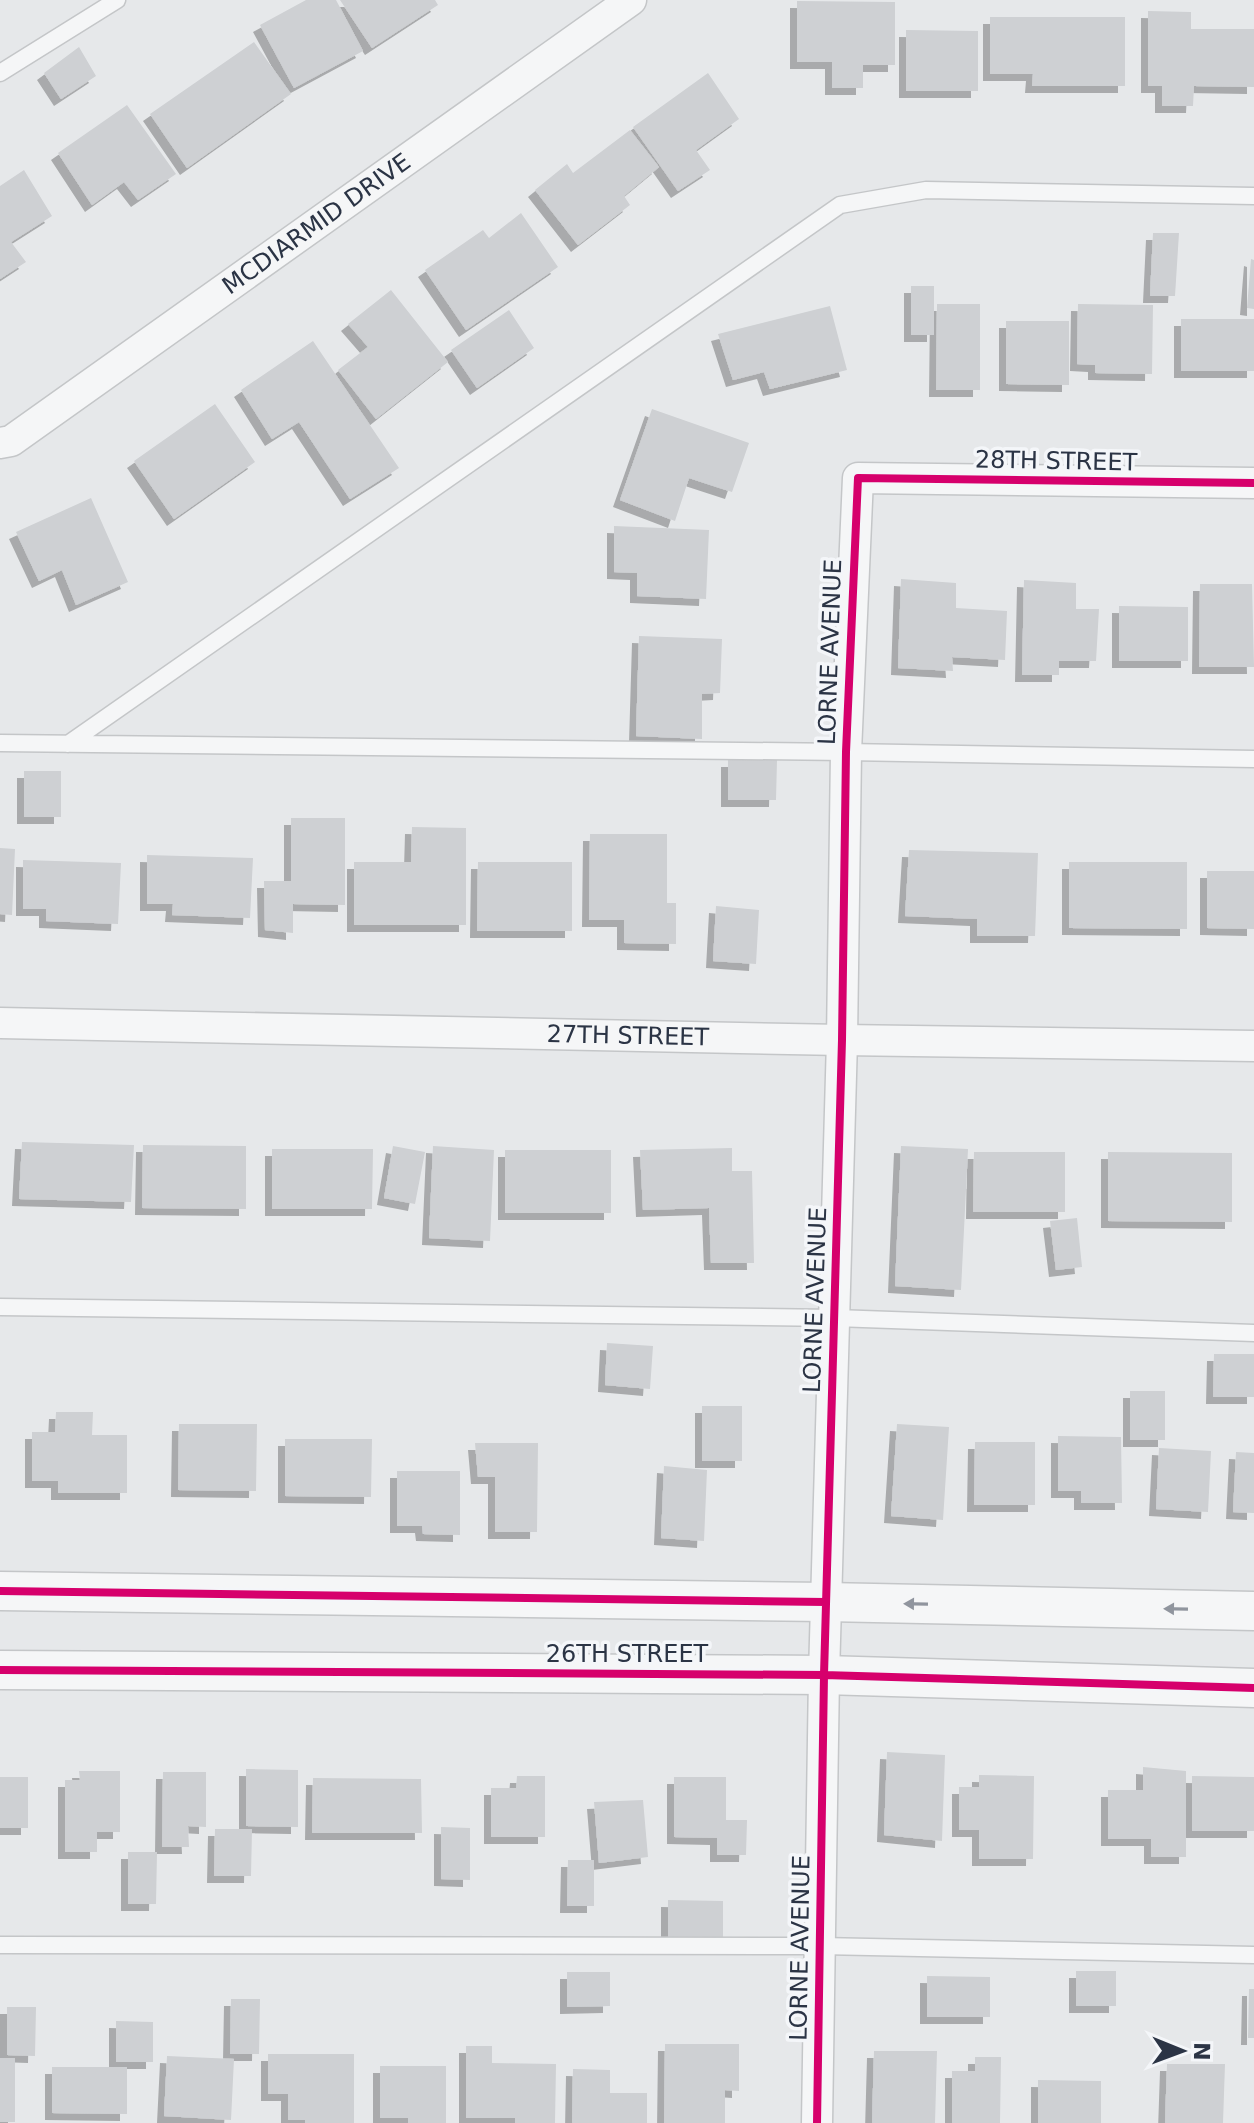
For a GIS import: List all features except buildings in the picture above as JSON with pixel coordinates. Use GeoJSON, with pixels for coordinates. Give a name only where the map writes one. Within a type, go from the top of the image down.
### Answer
{"type":"FeatureCollection","features":[{"type":"Feature","properties":{"kind":"street","name":"MCDIARMID DRIVE"},"geometry":{"type":"LineString","coordinates":[[0,443],[11,441],[631,0]]}},
{"type":"Feature","properties":{"kind":"street","name":"28TH STREET"},"geometry":{"type":"LineString","coordinates":[[858,478],[1254,483]]}},
{"type":"Feature","properties":{"kind":"street","name":"LORNE AVENUE"},"geometry":{"type":"LineString","coordinates":[[817,2123],[824,1675],[842,1040],[846,752],[858,478]]}},
{"type":"Feature","properties":{"kind":"street","name":"27TH STREET"},"geometry":{"type":"LineString","coordinates":[[0,1023],[1254,1046]]}},
{"type":"Feature","properties":{"kind":"street"},"geometry":{"type":"LineString","coordinates":[[0,1591],[1254,1611]]}},
{"type":"Feature","properties":{"kind":"street","name":"26TH STREET"},"geometry":{"type":"LineString","coordinates":[[0,1670],[824,1675],[1254,1688]]}},
{"type":"Feature","properties":{"kind":"lane"},"geometry":{"type":"LineString","coordinates":[[0,73],[117,0]]}},
{"type":"Feature","properties":{"kind":"lane"},"geometry":{"type":"LineString","coordinates":[[68,744],[840,205],[926,190],[1254,196]]}},
{"type":"Feature","properties":{"kind":"lane"},"geometry":{"type":"LineString","coordinates":[[0,743],[1254,759]]}},
{"type":"Feature","properties":{"kind":"lane"},"geometry":{"type":"LineString","coordinates":[[0,1307],[835,1318],[1254,1333]]}},
{"type":"Feature","properties":{"kind":"lane"},"geometry":{"type":"LineString","coordinates":[[0,1945],[820,1946],[1254,1955]]}},
{"type":"Feature","properties":{"kind":"cycle path"},"geometry":{"type":"LineString","coordinates":[[817,2123],[824,1675],[842,1040],[846,752],[858,478],[1254,483]]}},
{"type":"Feature","properties":{"kind":"cycle path"},"geometry":{"type":"LineString","coordinates":[[0,1591],[826,1602]]}},
{"type":"Feature","properties":{"kind":"cycle path"},"geometry":{"type":"LineString","coordinates":[[0,1670],[824,1675],[1254,1688]]}}]}
